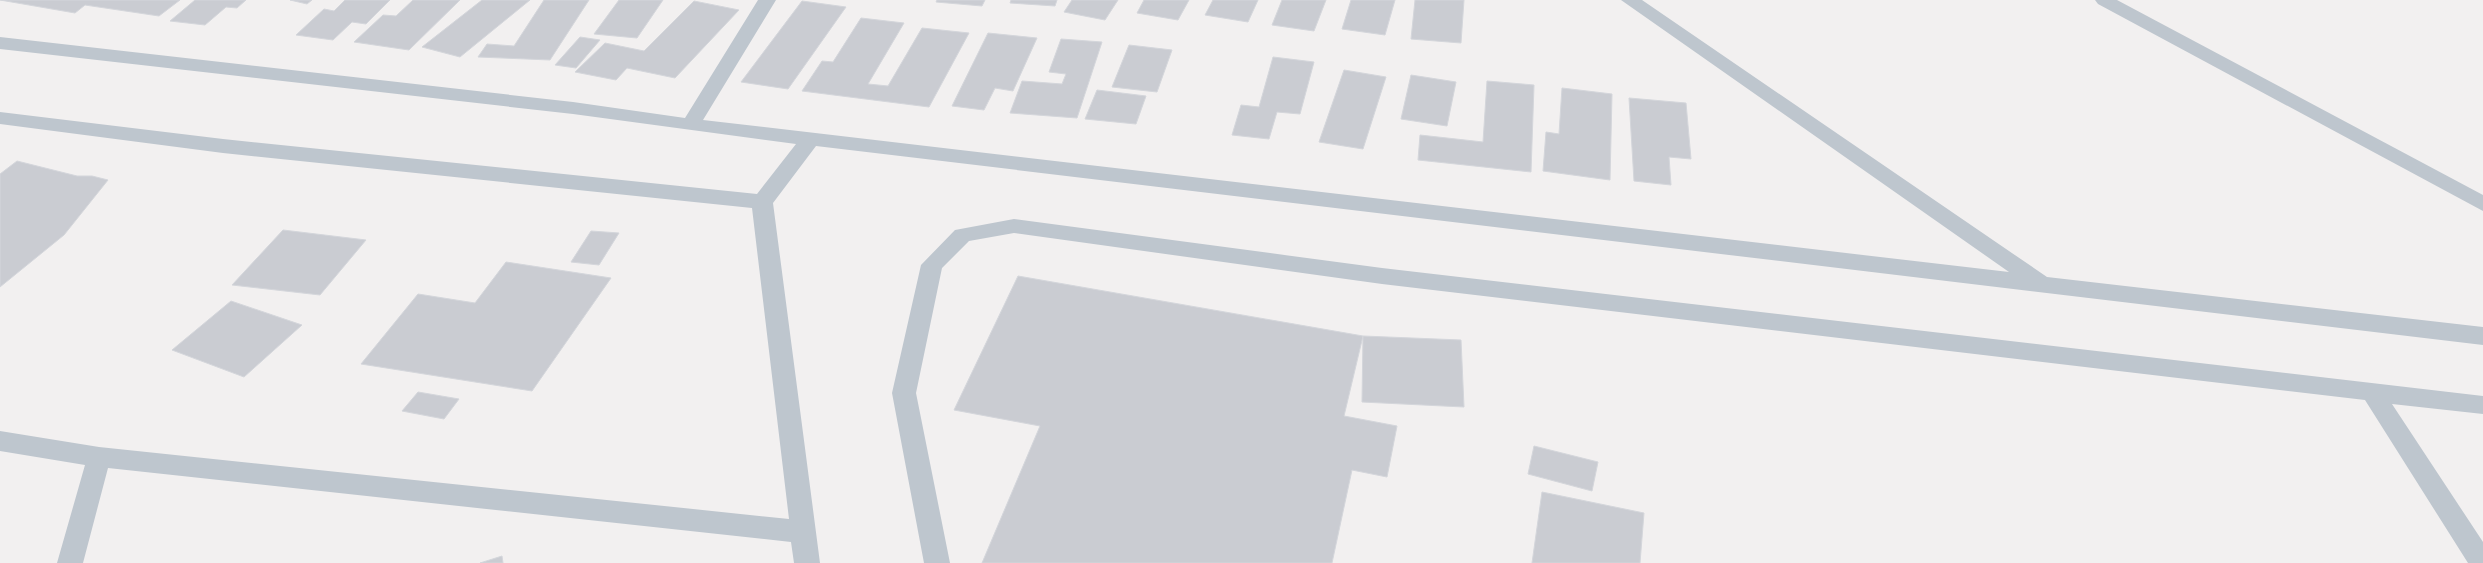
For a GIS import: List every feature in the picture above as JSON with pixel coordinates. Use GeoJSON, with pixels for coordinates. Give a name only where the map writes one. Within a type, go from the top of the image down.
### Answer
{"type":"FeatureCollection","features":[{"type":"Feature","properties":{"kind":"street"},"geometry":{"type":"LineString","coordinates":[[690,124],[767,0]]}},
{"type":"Feature","properties":{"kind":"street"},"geometry":{"type":"LineString","coordinates":[[1630,0],[2041,283]]}},
{"type":"Feature","properties":{"kind":"street"},"geometry":{"type":"LineString","coordinates":[[2104,0],[2483,204]]}},
{"type":"Feature","properties":{"kind":"street"},"geometry":{"type":"LineString","coordinates":[[0,44],[573,108],[690,124],[2483,336]]}},
{"type":"Feature","properties":{"kind":"street"},"geometry":{"type":"LineString","coordinates":[[0,118],[223,146],[762,202]]}},
{"type":"Feature","properties":{"kind":"street"},"geometry":{"type":"LineString","coordinates":[[807,563],[762,202],[812,138]]}},
{"type":"Feature","properties":{"kind":"street"},"geometry":{"type":"LineString","coordinates":[[937,563],[904,393],[932,265],[963,235],[1014,226],[1382,276],[2483,405]]}},
{"type":"Feature","properties":{"kind":"street"},"geometry":{"type":"LineString","coordinates":[[2372,392],[2482,563]]}},
{"type":"Feature","properties":{"kind":"street"},"geometry":{"type":"LineString","coordinates":[[0,441],[99,457],[804,532]]}},
{"type":"Feature","properties":{"kind":"street"},"geometry":{"type":"LineString","coordinates":[[70,563],[99,457]]}},
{"type":"Feature","properties":{"kind":"building"},"geometry":{"type":"Polygon","coordinates":[[[0,0],[180,0],[159,16],[85,5],[75,13],[0,0]]]}},
{"type":"Feature","properties":{"kind":"building"},"geometry":{"type":"Polygon","coordinates":[[[195,0],[246,0],[237,8],[226,7],[205,25],[170,21],[195,0]]]}},
{"type":"Feature","properties":{"kind":"building"},"geometry":{"type":"Polygon","coordinates":[[[290,0],[312,0],[307,4],[290,0]]]}},
{"type":"Feature","properties":{"kind":"building"},"geometry":{"type":"Polygon","coordinates":[[[345,0],[390,0],[366,24],[352,22],[333,40],[296,35],[324,9],[334,11],[345,0]]]}},
{"type":"Feature","properties":{"kind":"building"},"geometry":{"type":"Polygon","coordinates":[[[413,0],[460,0],[409,50],[354,42],[383,15],[396,16],[413,0]]]}},
{"type":"Feature","properties":{"kind":"building"},"geometry":{"type":"Polygon","coordinates":[[[482,0],[530,0],[460,57],[422,47],[482,0]]]}},
{"type":"Feature","properties":{"kind":"building"},"geometry":{"type":"Polygon","coordinates":[[[544,0],[589,0],[550,60],[478,57],[487,44],[514,46],[544,0]]]}},
{"type":"Feature","properties":{"kind":"building"},"geometry":{"type":"Polygon","coordinates":[[[619,0],[663,0],[637,38],[594,34],[619,0]]]}},
{"type":"Feature","properties":{"kind":"building"},"geometry":{"type":"Polygon","coordinates":[[[937,0],[985,0],[982,6],[936,2],[937,0]]]}},
{"type":"Feature","properties":{"kind":"building"},"geometry":{"type":"Polygon","coordinates":[[[1011,0],[1057,0],[1055,6],[1010,3],[1011,0]]]}},
{"type":"Feature","properties":{"kind":"building"},"geometry":{"type":"Polygon","coordinates":[[[1072,0],[1118,0],[1105,20],[1064,12],[1072,0]]]}},
{"type":"Feature","properties":{"kind":"building"},"geometry":{"type":"Polygon","coordinates":[[[1144,0],[1189,0],[1178,20],[1137,13],[1144,0]]]}},
{"type":"Feature","properties":{"kind":"building"},"geometry":{"type":"Polygon","coordinates":[[[1213,0],[1258,0],[1248,22],[1205,15],[1213,0]]]}},
{"type":"Feature","properties":{"kind":"building"},"geometry":{"type":"Polygon","coordinates":[[[1282,0],[1326,0],[1314,31],[1272,25],[1282,0]]]}},
{"type":"Feature","properties":{"kind":"building"},"geometry":{"type":"Polygon","coordinates":[[[1351,0],[1395,0],[1385,35],[1342,29],[1351,0]]]}},
{"type":"Feature","properties":{"kind":"building"},"geometry":{"type":"Polygon","coordinates":[[[1415,0],[1464,0],[1461,43],[1411,39],[1415,0]]]}},
{"type":"Feature","properties":{"kind":"building"},"geometry":{"type":"Polygon","coordinates":[[[694,1],[739,10],[675,78],[627,68],[616,80],[575,72],[605,43],[644,51],[694,1]]]}},
{"type":"Feature","properties":{"kind":"building"},"geometry":{"type":"Polygon","coordinates":[[[802,1],[846,7],[788,89],[741,82],[802,1]]]}},
{"type":"Feature","properties":{"kind":"building"},"geometry":{"type":"Polygon","coordinates":[[[861,18],[904,23],[868,84],[888,86],[922,28],[969,33],[929,107],[802,91],[822,61],[833,62],[861,18]]]}},
{"type":"Feature","properties":{"kind":"building"},"geometry":{"type":"Polygon","coordinates":[[[988,33],[1037,38],[1013,91],[995,88],[984,110],[952,106],[988,33]]]}},
{"type":"Feature","properties":{"kind":"building"},"geometry":{"type":"Polygon","coordinates":[[[580,37],[600,40],[576,68],[555,65],[580,37]]]}},
{"type":"Feature","properties":{"kind":"building"},"geometry":{"type":"Polygon","coordinates":[[[1061,39],[1102,42],[1077,118],[1010,113],[1022,81],[1062,84],[1066,74],[1049,72],[1061,39]]]}},
{"type":"Feature","properties":{"kind":"building"},"geometry":{"type":"Polygon","coordinates":[[[1129,45],[1172,50],[1157,92],[1112,87],[1129,45]]]}},
{"type":"Feature","properties":{"kind":"building"},"geometry":{"type":"Polygon","coordinates":[[[1273,57],[1314,62],[1300,114],[1277,112],[1269,139],[1232,135],[1241,105],[1259,107],[1273,57]]]}},
{"type":"Feature","properties":{"kind":"building"},"geometry":{"type":"Polygon","coordinates":[[[1344,70],[1386,77],[1363,149],[1319,142],[1344,70]]]}},
{"type":"Feature","properties":{"kind":"building"},"geometry":{"type":"Polygon","coordinates":[[[1411,75],[1456,82],[1447,126],[1401,119],[1411,75]]]}},
{"type":"Feature","properties":{"kind":"building"},"geometry":{"type":"Polygon","coordinates":[[[1487,81],[1534,85],[1531,172],[1418,160],[1420,135],[1483,142],[1487,81]]]}},
{"type":"Feature","properties":{"kind":"building"},"geometry":{"type":"Polygon","coordinates":[[[1562,88],[1612,94],[1610,180],[1543,171],[1546,132],[1559,134],[1562,88]]]}},
{"type":"Feature","properties":{"kind":"building"},"geometry":{"type":"Polygon","coordinates":[[[1097,90],[1146,96],[1136,124],[1085,119],[1097,90]]]}},
{"type":"Feature","properties":{"kind":"building"},"geometry":{"type":"Polygon","coordinates":[[[1629,98],[1686,103],[1691,159],[1669,157],[1671,185],[1634,181],[1629,98]]]}},
{"type":"Feature","properties":{"kind":"building"},"geometry":{"type":"Polygon","coordinates":[[[17,161],[77,176],[92,176],[108,180],[64,235],[0,287],[0,174],[17,161]]]}},
{"type":"Feature","properties":{"kind":"building"},"geometry":{"type":"Polygon","coordinates":[[[283,230],[366,240],[320,295],[232,285],[283,230]]]}},
{"type":"Feature","properties":{"kind":"building"},"geometry":{"type":"Polygon","coordinates":[[[591,231],[619,233],[599,265],[571,262],[591,231]]]}},
{"type":"Feature","properties":{"kind":"building"},"geometry":{"type":"Polygon","coordinates":[[[506,262],[611,278],[532,391],[361,364],[418,294],[475,303],[506,262]]]}},
{"type":"Feature","properties":{"kind":"building"},"geometry":{"type":"Polygon","coordinates":[[[1018,276],[1363,336],[1344,416],[1397,426],[1387,477],[1352,470],[1332,563],[982,563],[1040,426],[954,410],[1018,276]]]}},
{"type":"Feature","properties":{"kind":"building"},"geometry":{"type":"Polygon","coordinates":[[[231,301],[302,325],[244,377],[172,350],[231,301]]]}},
{"type":"Feature","properties":{"kind":"building"},"geometry":{"type":"Polygon","coordinates":[[[1363,336],[1461,340],[1464,407],[1362,402],[1363,336]]]}},
{"type":"Feature","properties":{"kind":"building"},"geometry":{"type":"Polygon","coordinates":[[[418,392],[459,399],[444,419],[402,411],[418,392]]]}},
{"type":"Feature","properties":{"kind":"building"},"geometry":{"type":"Polygon","coordinates":[[[1534,446],[1598,462],[1592,491],[1528,474],[1534,446]]]}},
{"type":"Feature","properties":{"kind":"building"},"geometry":{"type":"Polygon","coordinates":[[[1542,492],[1644,513],[1640,563],[1532,563],[1542,492]]]}},
{"type":"Feature","properties":{"kind":"building"},"geometry":{"type":"Polygon","coordinates":[[[502,556],[503,563],[480,563],[502,556]]]}}]}
